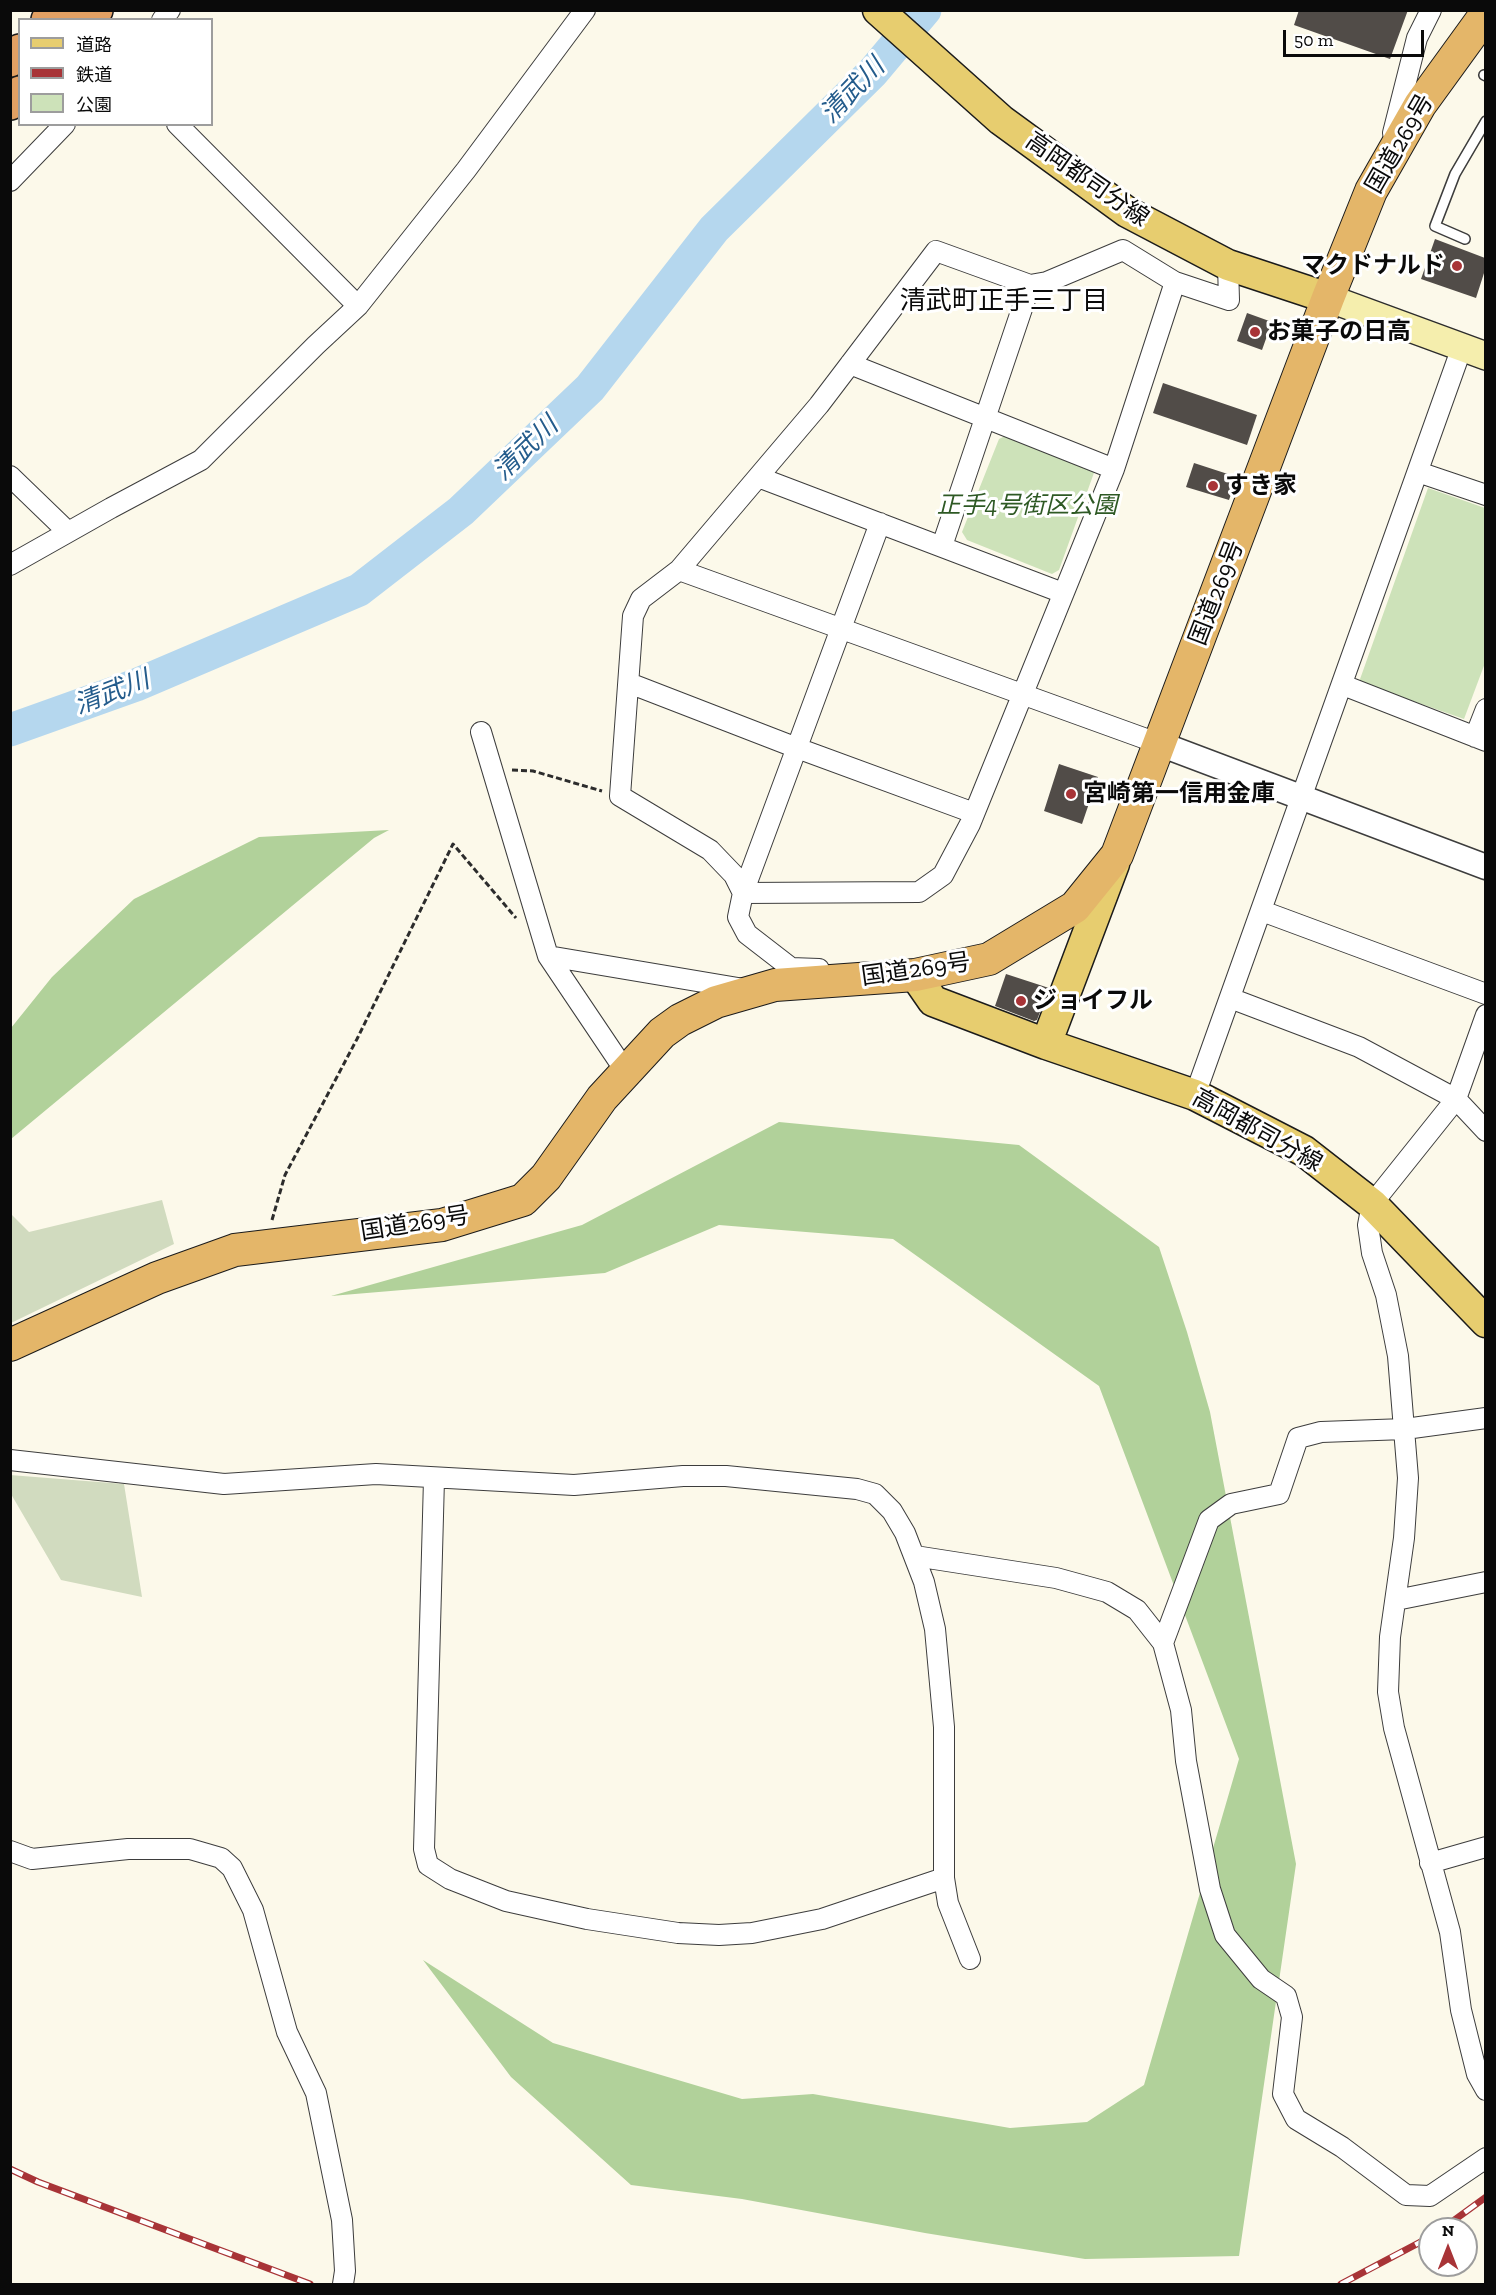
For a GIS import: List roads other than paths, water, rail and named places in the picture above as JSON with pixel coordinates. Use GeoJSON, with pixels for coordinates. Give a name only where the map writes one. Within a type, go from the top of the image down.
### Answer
{"type":"FeatureCollection","features":[{"type":"Feature","properties":{"kind":"highway","name":"国道269号"},"geometry":{"type":"LineString","coordinates":[[10,1344],[158,1278],[235,1250],[442,1225],[523,1200],[546,1177],[596,1106],[662,1034],[680,1020],[716,1002],[775,985],[915,975],[989,959],[1075,907],[1117,855],[1328,298],[1371,191],[1420,105],[1478,15]]}},
{"type":"Feature","properties":{"kind":"main road","name":"高岡都司分線"},"geometry":{"type":"LineString","coordinates":[[878,10],[1001,120],[1127,212],[1228,266],[1328,298]]}},
{"type":"Feature","properties":{"kind":"main road"},"geometry":{"type":"LineString","coordinates":[[1328,298],[1474,352]]}},
{"type":"Feature","properties":{"kind":"main road"},"geometry":{"type":"LineString","coordinates":[[1046,1044],[1117,855]]}},
{"type":"Feature","properties":{"kind":"main road","name":"高岡都司分線"},"geometry":{"type":"LineString","coordinates":[[915,975],[933,1001],[1046,1044],[1195,1095],[1304,1151],[1372,1204],[1485,1322]]}},
{"type":"Feature","properties":{"kind":"street"},"geometry":{"type":"LineString","coordinates":[[10,565],[201,460],[358,306],[466,170],[585,10]]}},
{"type":"Feature","properties":{"kind":"street"},"geometry":{"type":"LineString","coordinates":[[1371,191],[1397,123],[1417,38],[1431,10]]}},
{"type":"Feature","properties":{"kind":"street"},"geometry":{"type":"LineString","coordinates":[[10,181],[62,126]]}},
{"type":"Feature","properties":{"kind":"street"},"geometry":{"type":"LineString","coordinates":[[179,126],[358,306]]}},
{"type":"Feature","properties":{"kind":"street"},"geometry":{"type":"LineString","coordinates":[[743,893],[734,875],[710,850],[620,796],[633,616],[641,599],[679,570],[758,477],[819,405],[936,251],[1030,285],[1047,282],[1123,250],[1175,282],[1228,300],[1228,266]]}},
{"type":"Feature","properties":{"kind":"street"},"geometry":{"type":"LineString","coordinates":[[743,893],[919,892],[943,875],[974,813],[1114,469],[1175,282]]}},
{"type":"Feature","properties":{"kind":"street"},"geometry":{"type":"LineString","coordinates":[[942,546],[1030,285]]}},
{"type":"Feature","properties":{"kind":"street"},"geometry":{"type":"LineString","coordinates":[[1195,1095],[1418,472],[1474,352]]}},
{"type":"Feature","properties":{"kind":"street"},"geometry":{"type":"LineString","coordinates":[[850,364],[1114,469]]}},
{"type":"Feature","properties":{"kind":"street"},"geometry":{"type":"LineString","coordinates":[[1418,472],[1485,495]]}},
{"type":"Feature","properties":{"kind":"street"},"geometry":{"type":"LineString","coordinates":[[10,476],[68,532]]}},
{"type":"Feature","properties":{"kind":"street"},"geometry":{"type":"LineString","coordinates":[[758,477],[1063,592]]}},
{"type":"Feature","properties":{"kind":"street"},"geometry":{"type":"LineString","coordinates":[[880,523],[743,893],[738,917],[747,934],[791,968],[915,975]]}},
{"type":"Feature","properties":{"kind":"street"},"geometry":{"type":"LineString","coordinates":[[679,570],[1160,744],[1485,867]]}},
{"type":"Feature","properties":{"kind":"street"},"geometry":{"type":"LineString","coordinates":[[629,683],[974,813]]}},
{"type":"Feature","properties":{"kind":"street"},"geometry":{"type":"LineString","coordinates":[[1343,685],[1480,739],[1485,709]]}},
{"type":"Feature","properties":{"kind":"street"},"geometry":{"type":"LineString","coordinates":[[481,732],[548,956],[626,1072]]}},
{"type":"Feature","properties":{"kind":"street"},"geometry":{"type":"LineString","coordinates":[[1262,911],[1485,994]]}},
{"type":"Feature","properties":{"kind":"street"},"geometry":{"type":"LineString","coordinates":[[548,956],[755,991]]}},
{"type":"Feature","properties":{"kind":"street"},"geometry":{"type":"LineString","coordinates":[[1230,998],[1359,1047],[1456,1099],[1485,1131]]}},
{"type":"Feature","properties":{"kind":"street"},"geometry":{"type":"LineString","coordinates":[[1485,1015],[1456,1099],[1372,1204],[1368,1225],[1372,1253],[1386,1295],[1398,1356],[1408,1478],[1404,1538],[1390,1637],[1388,1692],[1394,1728],[1450,1932],[1461,2010],[1477,2074],[1485,2090]]}},
{"type":"Feature","properties":{"kind":"street"},"geometry":{"type":"LineString","coordinates":[[1163,1643],[1209,1520],[1232,1504],[1279,1494],[1298,1437],[1321,1432],[1405,1429],[1485,1418]]}},
{"type":"Feature","properties":{"kind":"street"},"geometry":{"type":"LineString","coordinates":[[10,1460],[224,1484],[376,1474],[574,1485],[683,1476],[726,1476],[857,1489],[875,1494],[892,1511],[915,1556],[924,1582],[935,1629],[943,1717],[944,1878],[948,1903],[970,1959]]}},
{"type":"Feature","properties":{"kind":"street"},"geometry":{"type":"LineString","coordinates":[[434,1479],[424,1837],[425,1857],[428,1865],[450,1879],[506,1901],[598,1921],[678,1933],[719,1935],[752,1933],[822,1919],[944,1878]]}},
{"type":"Feature","properties":{"kind":"street"},"geometry":{"type":"LineString","coordinates":[[915,1556],[1056,1578],[1107,1592],[1137,1610],[1163,1643],[1181,1710],[1186,1761],[1210,1889],[1225,1935],[1261,1979],[1286,1996],[1292,2017],[1283,2094],[1296,2119],[1342,2146],[1406,2194],[1430,2196],[1485,2158]]}},
{"type":"Feature","properties":{"kind":"street"},"geometry":{"type":"LineString","coordinates":[[1396,1600],[1485,1582]]}},
{"type":"Feature","properties":{"kind":"street"},"geometry":{"type":"LineString","coordinates":[[1430,1863],[1485,1847]]}},
{"type":"Feature","properties":{"kind":"street"},"geometry":{"type":"LineString","coordinates":[[10,1851],[32,1859],[128,1849],[190,1849],[221,1858],[232,1868],[253,1910],[287,2032],[316,2093],[342,2220],[345,2271],[343,2284]]}},
{"type":"Feature","properties":{"kind":"lane"},"geometry":{"type":"LineString","coordinates":[[1465,239],[1434,226],[1455,174],[1485,121]]}},
{"type":"Feature","properties":{"kind":"waterway","name":"清武川"},"geometry":{"type":"LineString","coordinates":[[10,730],[136,685],[359,590],[461,511],[590,388],[714,229],[873,72],[925,10]]}},
{"type":"Feature","properties":{"kind":"railway"},"geometry":{"type":"LineString","coordinates":[[10,2169],[38,2182],[310,2284]]}},
{"type":"Feature","properties":{"kind":"railway"},"geometry":{"type":"LineString","coordinates":[[1458,2217],[1486,2197]]}},
{"type":"Feature","properties":{"kind":"railway"},"geometry":{"type":"LineString","coordinates":[[1341,2284],[1418,2243]]}},
{"type":"Feature","properties":{"kind":"place","name":"マクドナルド"},"geometry":{"type":"Point","coordinates":[1457,266]}},
{"type":"Feature","properties":{"kind":"place","name":"お菓子の日高"},"geometry":{"type":"Point","coordinates":[1255,332]}},
{"type":"Feature","properties":{"kind":"place","name":"すき家"},"geometry":{"type":"Point","coordinates":[1213,486]}},
{"type":"Feature","properties":{"kind":"place","name":"宮崎第一信用金庫"},"geometry":{"type":"Point","coordinates":[1071,794]}},
{"type":"Feature","properties":{"kind":"place","name":"ジョイフル"},"geometry":{"type":"Point","coordinates":[1021,1001]}},
{"type":"Feature","properties":{"kind":"district","name":"清武町正手三丁目"},"geometry":{"type":"Point","coordinates":[1004,302]}},
{"type":"Feature","properties":{"kind":"park label","name":"正手4号街区公園"},"geometry":{"type":"Point","coordinates":[1027,506]}}]}
